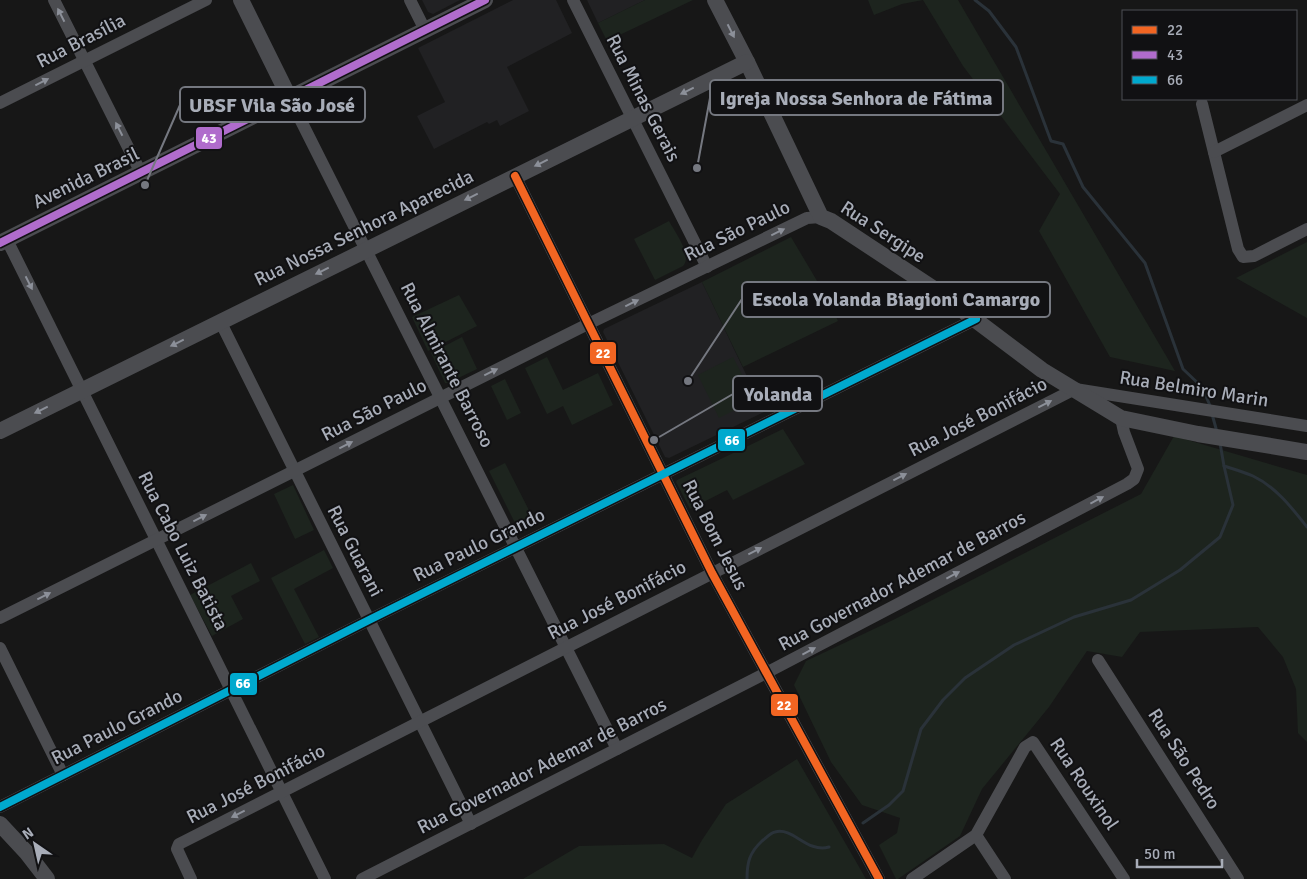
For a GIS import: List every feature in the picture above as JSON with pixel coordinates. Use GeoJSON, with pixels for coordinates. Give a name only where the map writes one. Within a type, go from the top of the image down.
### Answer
{"type":"FeatureCollection","features":[{"type":"Feature","properties":{"kind":"street"},"geometry":{"type":"LineString","coordinates":[[54,0],[141,173]]}},
{"type":"Feature","properties":{"kind":"street","name":"Rua Brasília"},"geometry":{"type":"LineString","coordinates":[[0,103],[206,0]]}},
{"type":"Feature","properties":{"kind":"street","name":"Rua Almirante Barroso"},"geometry":{"type":"LineString","coordinates":[[241,0],[617,749]]}},
{"type":"Feature","properties":{"kind":"street"},"geometry":{"type":"LineString","coordinates":[[410,0],[425,30]]}},
{"type":"Feature","properties":{"kind":"street","name":"Avenida Brasil"},"geometry":{"type":"LineString","coordinates":[[4,241],[485,0]]}},
{"type":"Feature","properties":{"kind":"street","name":"Rua Minas Gerais"},"geometry":{"type":"LineString","coordinates":[[574,0],[707,267]]}},
{"type":"Feature","properties":{"kind":"street","name":"Rua Sergipe"},"geometry":{"type":"LineString","coordinates":[[715,0],[747,62],[821,217],[929,286],[976,319],[1042,370],[1121,418]]}},
{"type":"Feature","properties":{"kind":"street","name":"Rua Nossa Senhora Aparecida"},"geometry":{"type":"LineString","coordinates":[[0,431],[747,62]]}},
{"type":"Feature","properties":{"kind":"street"},"geometry":{"type":"LineString","coordinates":[[1202,104],[1238,249],[1244,257],[1254,256],[1307,229]]}},
{"type":"Feature","properties":{"kind":"street"},"geometry":{"type":"LineString","coordinates":[[1214,152],[1307,104]]}},
{"type":"Feature","properties":{"kind":"street","name":"Rua Bom Jesus"},"geometry":{"type":"LineString","coordinates":[[515,176],[712,573],[879,879]]}},
{"type":"Feature","properties":{"kind":"street","name":"Rua São Paulo"},"geometry":{"type":"LineString","coordinates":[[0,618],[588,324],[807,218],[821,217]]}},
{"type":"Feature","properties":{"kind":"street","name":"Rua Cabo Luiz Batista"},"geometry":{"type":"LineString","coordinates":[[4,241],[157,539],[325,879]]}},
{"type":"Feature","properties":{"kind":"street","name":"Rua Paulo Grando"},"geometry":{"type":"LineString","coordinates":[[0,807],[369,620],[976,319]]}},
{"type":"Feature","properties":{"kind":"street","name":"Rua Guarani"},"geometry":{"type":"LineString","coordinates":[[220,321],[471,824]]}},
{"type":"Feature","properties":{"kind":"street","name":"Rua Belmiro Marin"},"geometry":{"type":"LineString","coordinates":[[1075,389],[1307,426]]}},
{"type":"Feature","properties":{"kind":"street","name":"Rua José Bonifácio"},"geometry":{"type":"LineString","coordinates":[[191,879],[177,846],[179,844],[1075,389]]}},
{"type":"Feature","properties":{"kind":"street"},"geometry":{"type":"LineString","coordinates":[[1121,418],[1198,434],[1301,451]]}},
{"type":"Feature","properties":{"kind":"street","name":"Rua Governador Ademar de Barros"},"geometry":{"type":"LineString","coordinates":[[362,879],[766,673],[1128,484],[1134,479],[1138,468],[1124,432],[1121,418]]}},
{"type":"Feature","properties":{"kind":"street"},"geometry":{"type":"LineString","coordinates":[[0,648],[64,775]]}},
{"type":"Feature","properties":{"kind":"street","name":"Rua São Pedro"},"geometry":{"type":"LineString","coordinates":[[1098,660],[1238,879]]}},
{"type":"Feature","properties":{"kind":"street","name":"Rua Rouxinol"},"geometry":{"type":"LineString","coordinates":[[912,879],[976,835],[1025,747],[1033,742],[1124,879]]}},
{"type":"Feature","properties":{"kind":"street"},"geometry":{"type":"LineString","coordinates":[[0,824],[27,853],[47,879]]}},
{"type":"Feature","properties":{"kind":"street"},"geometry":{"type":"LineString","coordinates":[[976,835],[1005,879]]}},
{"type":"Feature","properties":{"kind":"shaded area"},"geometry":{"type":"Polygon","coordinates":[[[422,0],[460,0],[433,14],[428,12],[422,0]]]}},
{"type":"Feature","properties":{"kind":"shaded area"},"geometry":{"type":"Polygon","coordinates":[[[513,0],[556,0],[572,33],[507,67],[529,111],[500,126],[497,120],[489,124],[487,122],[434,149],[417,116],[445,102],[418,48],[513,0]]]}},
{"type":"Feature","properties":{"kind":"shaded area"},"geometry":{"type":"Polygon","coordinates":[[[587,0],[645,0],[598,23],[587,0]]]}},
{"type":"Feature","properties":{"kind":"shaded area"},"geometry":{"type":"Polygon","coordinates":[[[645,0],[693,0],[607,41],[598,23],[645,0]]]}},
{"type":"Feature","properties":{"kind":"shaded area"},"geometry":{"type":"Polygon","coordinates":[[[868,0],[923,0],[902,4],[874,15],[868,0]]]}},
{"type":"Feature","properties":{"kind":"shaded area"},"geometry":{"type":"Polygon","coordinates":[[[923,0],[958,0],[1175,371],[1110,357],[1039,231],[1060,194],[963,66],[923,0]]]}},
{"type":"Feature","properties":{"kind":"shaded area"},"geometry":{"type":"Polygon","coordinates":[[[669,221],[685,250],[686,262],[683,266],[655,280],[634,239],[669,221]]]}},
{"type":"Feature","properties":{"kind":"shaded area"},"geometry":{"type":"Polygon","coordinates":[[[791,237],[826,296],[838,321],[743,367],[702,282],[791,237]]]}},
{"type":"Feature","properties":{"kind":"shaded area"},"geometry":{"type":"Polygon","coordinates":[[[1307,242],[1307,318],[1236,278],[1307,242]]]}},
{"type":"Feature","properties":{"kind":"shaded area"},"geometry":{"type":"Polygon","coordinates":[[[702,282],[764,412],[669,458],[665,457],[603,332],[604,329],[702,282]]]}},
{"type":"Feature","properties":{"kind":"shaded area"},"geometry":{"type":"Polygon","coordinates":[[[459,295],[477,326],[428,351],[412,317],[459,295]]]}},
{"type":"Feature","properties":{"kind":"shaded area"},"geometry":{"type":"Polygon","coordinates":[[[462,337],[477,369],[445,383],[431,353],[462,337]]]}},
{"type":"Feature","properties":{"kind":"shaded area"},"geometry":{"type":"Polygon","coordinates":[[[547,357],[563,390],[598,373],[613,405],[572,425],[563,406],[547,414],[525,368],[547,357]]]}},
{"type":"Feature","properties":{"kind":"shaded area"},"geometry":{"type":"Polygon","coordinates":[[[733,357],[755,400],[719,418],[698,375],[733,357]]]}},
{"type":"Feature","properties":{"kind":"shaded area"},"geometry":{"type":"Polygon","coordinates":[[[505,379],[521,413],[507,420],[491,386],[505,379]]]}},
{"type":"Feature","properties":{"kind":"shaded area"},"geometry":{"type":"Polygon","coordinates":[[[783,429],[805,464],[733,500],[727,490],[690,509],[676,482],[677,480],[783,429]]]}},
{"type":"Feature","properties":{"kind":"shaded area"},"geometry":{"type":"Polygon","coordinates":[[[1174,436],[1307,475],[1307,742],[1298,733],[1296,689],[1283,657],[1258,627],[1140,632],[1122,657],[1087,651],[1049,707],[982,789],[960,836],[896,879],[879,845],[897,833],[900,818],[862,805],[831,762],[794,685],[806,661],[893,620],[1141,494],[1174,436]]]}},
{"type":"Feature","properties":{"kind":"shaded area"},"geometry":{"type":"Polygon","coordinates":[[[505,463],[536,524],[522,532],[519,531],[489,471],[505,463]]]}},
{"type":"Feature","properties":{"kind":"shaded area"},"geometry":{"type":"Polygon","coordinates":[[[293,485],[314,530],[295,539],[274,494],[293,485]]]}},
{"type":"Feature","properties":{"kind":"shaded area"},"geometry":{"type":"Polygon","coordinates":[[[324,550],[333,568],[294,589],[319,637],[305,644],[271,578],[324,550]]]}},
{"type":"Feature","properties":{"kind":"shaded area"},"geometry":{"type":"Polygon","coordinates":[[[251,563],[260,581],[231,596],[243,619],[212,636],[190,595],[251,563]]]}},
{"type":"Feature","properties":{"kind":"shaded area"},"geometry":{"type":"Polygon","coordinates":[[[797,759],[866,879],[523,879],[579,846],[664,844],[692,858],[726,804],[797,759]]]}},
{"type":"Feature","properties":{"kind":"waterway"},"geometry":{"type":"LineString","coordinates":[[975,0],[989,11],[1016,47],[1051,141],[1063,144],[1083,187],[1145,263],[1183,369],[1202,387],[1211,408]]}},
{"type":"Feature","properties":{"kind":"waterway"},"geometry":{"type":"LineString","coordinates":[[1212,414],[1217,432]]}},
{"type":"Feature","properties":{"kind":"waterway"},"geometry":{"type":"LineString","coordinates":[[1220,443],[1224,466],[1253,476],[1269,486],[1283,498],[1307,527]]}},
{"type":"Feature","properties":{"kind":"waterway"},"geometry":{"type":"LineString","coordinates":[[863,823],[889,805],[903,791],[921,729],[943,700],[965,678],[1014,645],[1074,617],[1131,600],[1180,570],[1220,537],[1233,505],[1224,466]]}},
{"type":"Feature","properties":{"kind":"waterway"},"geometry":{"type":"LineString","coordinates":[[747,879],[748,863],[752,854],[758,845],[770,834],[782,831],[807,844],[821,848],[829,847]]}},
{"type":"Feature","properties":{"kind":"transit line","name":"43"},"geometry":{"type":"LineString","coordinates":[[0,243],[485,0]]}},
{"type":"Feature","properties":{"kind":"transit line","name":"22"},"geometry":{"type":"LineString","coordinates":[[515,176],[712,573],[879,879]]}},
{"type":"Feature","properties":{"kind":"transit line","name":"66"},"geometry":{"type":"LineString","coordinates":[[0,807],[369,620],[976,319]]}},
{"type":"Feature","properties":{"kind":"place","name":"Igreja Nossa Senhora de Fátima"},"geometry":{"type":"Point","coordinates":[697,168]}},
{"type":"Feature","properties":{"kind":"place","name":"UBSF Vila São José"},"geometry":{"type":"Point","coordinates":[145,185]}},
{"type":"Feature","properties":{"kind":"place","name":"Escola Yolanda Biagioni Camargo"},"geometry":{"type":"Point","coordinates":[688,381]}},
{"type":"Feature","properties":{"kind":"place","name":"Yolanda"},"geometry":{"type":"Point","coordinates":[654,440]}}]}
